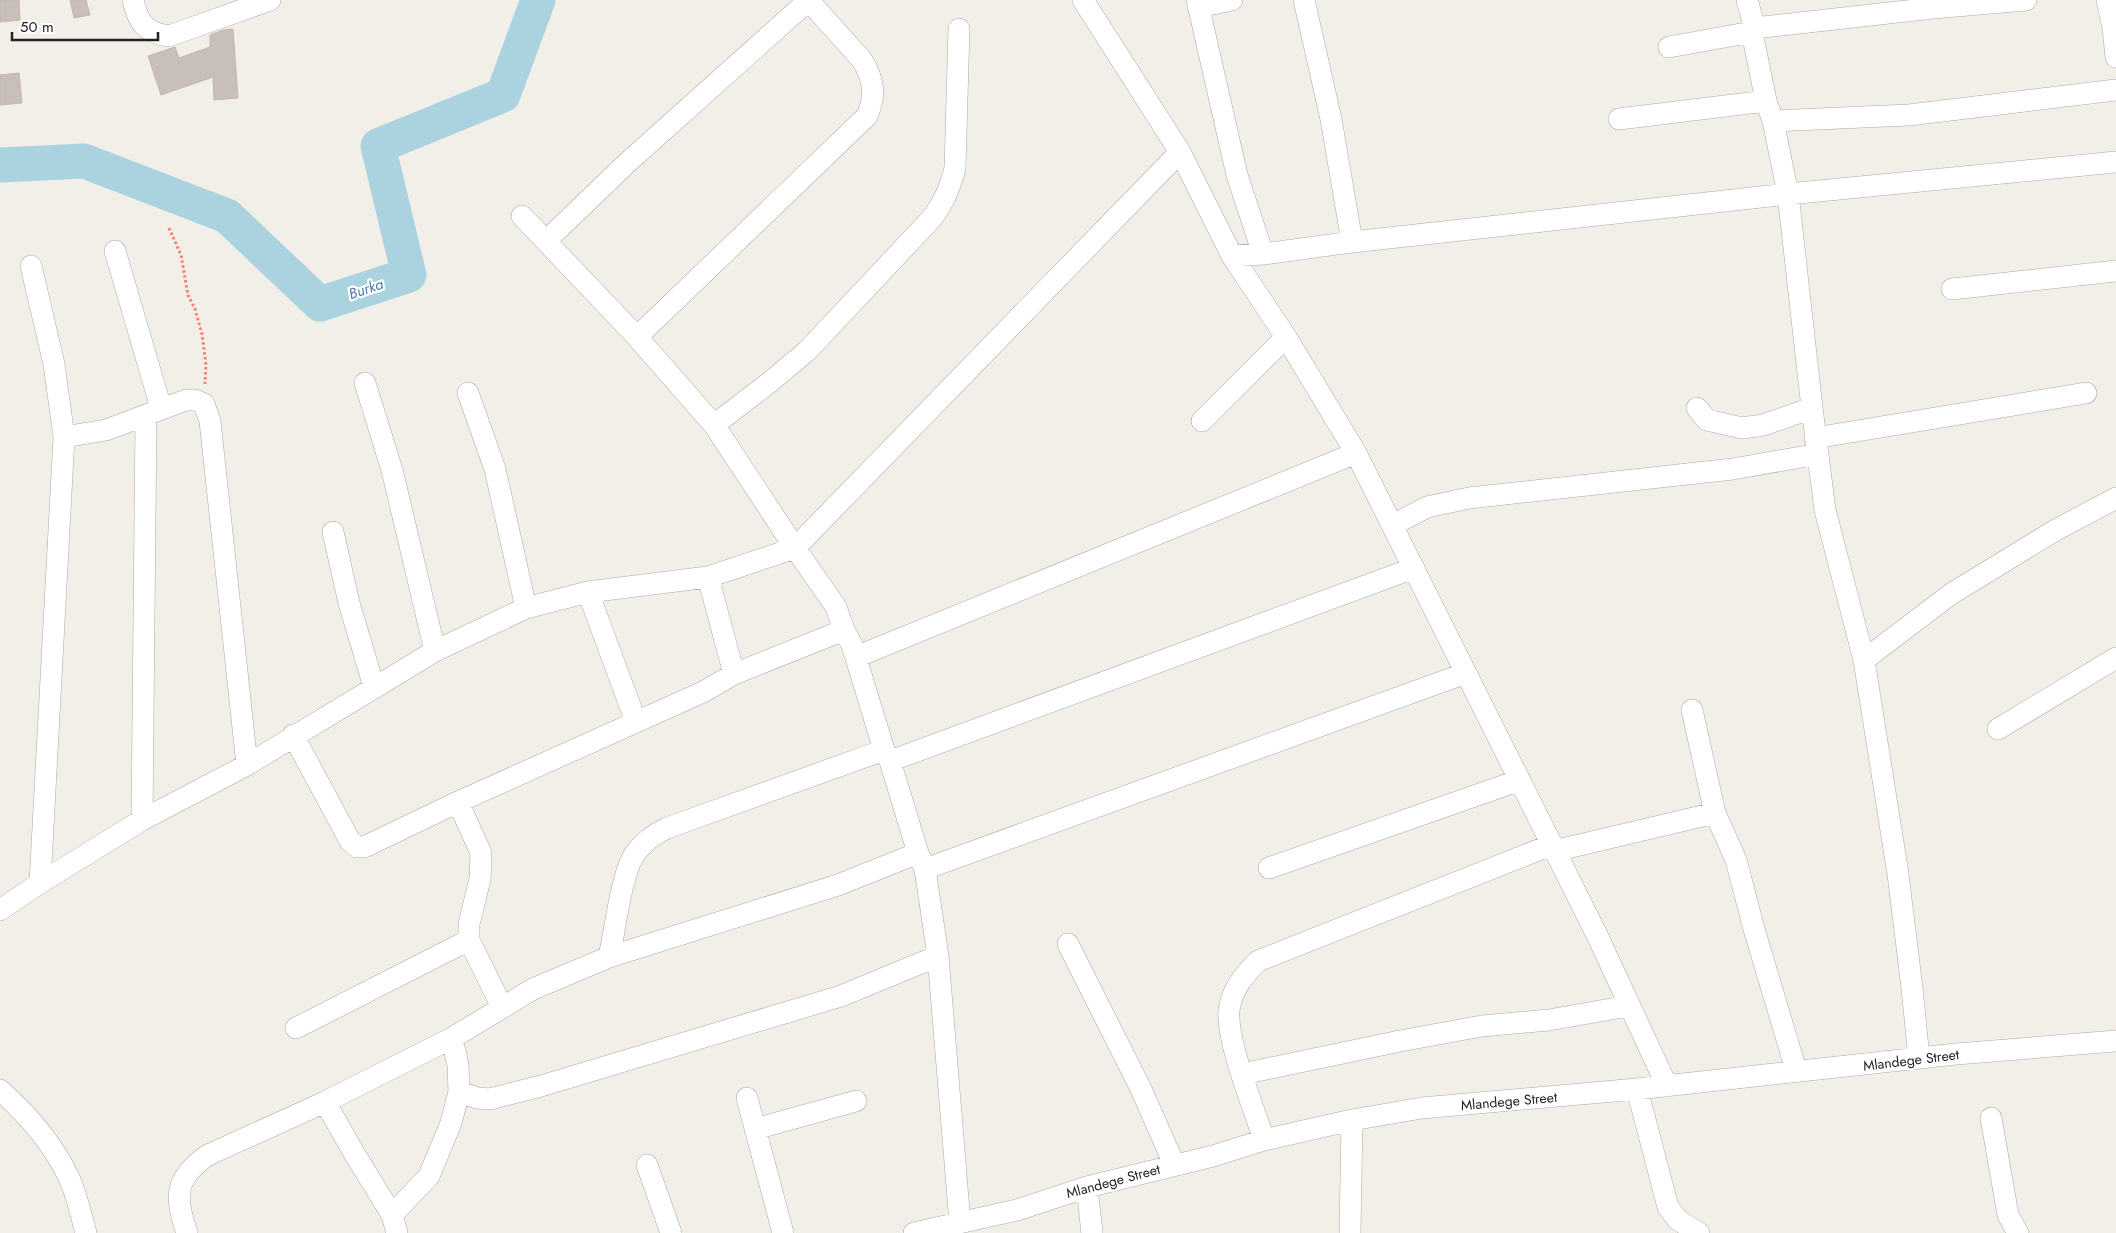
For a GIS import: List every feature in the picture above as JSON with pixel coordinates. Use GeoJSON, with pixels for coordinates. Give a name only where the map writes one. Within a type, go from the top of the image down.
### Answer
{"type":"FeatureCollection","features":[{"type":"Feature","properties":{"kind":"street"},"geometry":{"type":"LineString","coordinates":[[133,0],[136,14],[144,26],[156,34],[169,36],[270,0]]}},
{"type":"Feature","properties":{"kind":"street"},"geometry":{"type":"LineString","coordinates":[[546,241],[627,163],[808,0],[862,60],[868,70],[874,93],[872,105],[867,116],[637,337]]}},
{"type":"Feature","properties":{"kind":"street"},"geometry":{"type":"LineString","coordinates":[[1083,0],[1180,152],[1232,256],[1286,337],[1356,453],[1597,934],[1628,1006],[1667,1086]]}},
{"type":"Feature","properties":{"kind":"street"},"geometry":{"type":"LineString","coordinates":[[1232,0],[1198,3],[1237,175],[1263,254]]}},
{"type":"Feature","properties":{"kind":"street"},"geometry":{"type":"LineString","coordinates":[[1304,0],[1331,119],[1352,242]]}},
{"type":"Feature","properties":{"kind":"street"},"geometry":{"type":"LineString","coordinates":[[1747,0],[1766,101],[1773,121],[1788,194],[1825,510],[1864,660],[1898,874],[1919,1058]]}},
{"type":"Feature","properties":{"kind":"street"},"geometry":{"type":"LineString","coordinates":[[1669,48],[1753,30],[1935,4],[2026,0]]}},
{"type":"Feature","properties":{"kind":"street"},"geometry":{"type":"LineString","coordinates":[[2107,0],[2113,28],[2116,57]]}},
{"type":"Feature","properties":{"kind":"street"},"geometry":{"type":"LineString","coordinates":[[714,425],[807,351],[932,218],[942,204],[950,188],[955,168],[959,28]]}},
{"type":"Feature","properties":{"kind":"street"},"geometry":{"type":"LineString","coordinates":[[1773,121],[1909,115],[2116,90]]}},
{"type":"Feature","properties":{"kind":"street"},"geometry":{"type":"LineString","coordinates":[[1619,119],[1766,101]]}},
{"type":"Feature","properties":{"kind":"street"},"geometry":{"type":"LineString","coordinates":[[0,910],[142,820],[247,765],[293,735],[435,651],[526,608],[588,592],[708,576],[795,548],[1180,152]]}},
{"type":"Feature","properties":{"kind":"street"},"geometry":{"type":"LineString","coordinates":[[1232,256],[1788,194],[2116,162]]}},
{"type":"Feature","properties":{"kind":"street"},"geometry":{"type":"LineString","coordinates":[[522,216],[637,337],[714,425],[836,607],[844,630],[852,645],[921,861],[938,956],[960,1223]]}},
{"type":"Feature","properties":{"kind":"street"},"geometry":{"type":"LineString","coordinates":[[115,251],[154,412],[142,820]]}},
{"type":"Feature","properties":{"kind":"street"},"geometry":{"type":"LineString","coordinates":[[31,266],[54,364],[64,437],[40,883]]}},
{"type":"Feature","properties":{"kind":"street"},"geometry":{"type":"LineString","coordinates":[[1952,289],[2116,271]]}},
{"type":"Feature","properties":{"kind":"street"},"geometry":{"type":"LineString","coordinates":[[1202,421],[1286,337]]}},
{"type":"Feature","properties":{"kind":"street"},"geometry":{"type":"LineString","coordinates":[[365,383],[392,470],[435,651]]}},
{"type":"Feature","properties":{"kind":"street"},"geometry":{"type":"LineString","coordinates":[[468,393],[495,469],[526,608]]}},
{"type":"Feature","properties":{"kind":"street"},"geometry":{"type":"LineString","coordinates":[[1393,525],[1428,507],[1469,498],[1734,469],[1816,446],[2086,393]]}},
{"type":"Feature","properties":{"kind":"street"},"geometry":{"type":"LineString","coordinates":[[64,437],[106,430],[186,400],[195,400],[204,404],[210,421],[247,765]]}},
{"type":"Feature","properties":{"kind":"street"},"geometry":{"type":"LineString","coordinates":[[1697,408],[1706,420],[1742,428],[1763,425],[1812,408]]}},
{"type":"Feature","properties":{"kind":"street"},"geometry":{"type":"LineString","coordinates":[[856,657],[880,649],[1356,453]]}},
{"type":"Feature","properties":{"kind":"street"},"geometry":{"type":"LineString","coordinates":[[1864,660],[1951,594],[2054,531],[2116,498]]}},
{"type":"Feature","properties":{"kind":"street"},"geometry":{"type":"LineString","coordinates":[[333,532],[349,603],[374,687]]}},
{"type":"Feature","properties":{"kind":"street"},"geometry":{"type":"LineString","coordinates":[[609,957],[627,869],[634,855],[643,844],[655,834],[667,828],[887,755],[1414,568]]}},
{"type":"Feature","properties":{"kind":"street"},"geometry":{"type":"LineString","coordinates":[[708,576],[734,674]]}},
{"type":"Feature","properties":{"kind":"street"},"geometry":{"type":"LineString","coordinates":[[588,592],[636,722]]}},
{"type":"Feature","properties":{"kind":"street"},"geometry":{"type":"LineString","coordinates":[[293,735],[350,840],[357,847],[372,843],[458,802],[703,692],[734,674],[844,630]]}},
{"type":"Feature","properties":{"kind":"street"},"geometry":{"type":"LineString","coordinates":[[1998,729],[2116,658]]}},
{"type":"Feature","properties":{"kind":"street"},"geometry":{"type":"LineString","coordinates":[[187,1233],[179,1202],[179,1189],[185,1175],[196,1163],[208,1155],[325,1102],[452,1038],[533,989],[609,957],[921,861],[1466,673]]}},
{"type":"Feature","properties":{"kind":"street"},"geometry":{"type":"LineString","coordinates":[[1692,710],[1715,813],[1736,860],[1754,929],[1796,1070]]}},
{"type":"Feature","properties":{"kind":"street"},"geometry":{"type":"LineString","coordinates":[[1269,868],[1520,780]]}},
{"type":"Feature","properties":{"kind":"street"},"geometry":{"type":"LineString","coordinates":[[458,802],[481,853],[480,879],[469,924],[470,940],[502,1007]]}},
{"type":"Feature","properties":{"kind":"street"},"geometry":{"type":"LineString","coordinates":[[1264,1140],[1230,1031],[1229,1010],[1234,992],[1243,975],[1258,961],[1553,848],[1715,813]]}},
{"type":"Feature","properties":{"kind":"street"},"geometry":{"type":"LineString","coordinates":[[296,1028],[470,940]]}},
{"type":"Feature","properties":{"kind":"street"},"geometry":{"type":"LineString","coordinates":[[1068,944],[1142,1089],[1174,1164]]}},
{"type":"Feature","properties":{"kind":"street"},"geometry":{"type":"LineString","coordinates":[[459,1092],[477,1098],[490,1099],[522,1092],[840,996],[938,956]]}},
{"type":"Feature","properties":{"kind":"street"},"geometry":{"type":"LineString","coordinates":[[1242,1074],[1400,1040],[1482,1026],[1549,1020],[1628,1006]]}},
{"type":"Feature","properties":{"kind":"street"},"geometry":{"type":"LineString","coordinates":[[325,1102],[395,1224],[428,1176],[451,1123],[459,1092],[458,1065],[452,1038]]}},
{"type":"Feature","properties":{"kind":"street","name":"Mlandege Street"},"geometry":{"type":"LineString","coordinates":[[914,1233],[960,1223],[983,1226],[1017,1210],[1087,1187],[1174,1164],[1213,1156],[1264,1140],[1352,1120],[1422,1108],[1667,1086],[1796,1070],[1854,1066],[1919,1058],[2116,1041]]}},
{"type":"Feature","properties":{"kind":"street"},"geometry":{"type":"LineString","coordinates":[[1637,1089],[1668,1207],[1678,1220],[1699,1233]]}},
{"type":"Feature","properties":{"kind":"street"},"geometry":{"type":"LineString","coordinates":[[0,1090],[39,1129],[70,1178],[86,1233]]}},
{"type":"Feature","properties":{"kind":"street"},"geometry":{"type":"LineString","coordinates":[[748,1098],[783,1233]]}},
{"type":"Feature","properties":{"kind":"street"},"geometry":{"type":"LineString","coordinates":[[755,1129],[856,1101]]}},
{"type":"Feature","properties":{"kind":"street"},"geometry":{"type":"LineString","coordinates":[[1991,1118],[2008,1215],[2018,1233]]}},
{"type":"Feature","properties":{"kind":"street"},"geometry":{"type":"LineString","coordinates":[[1350,1233],[1352,1120]]}},
{"type":"Feature","properties":{"kind":"street"},"geometry":{"type":"LineString","coordinates":[[647,1164],[670,1233]]}},
{"type":"Feature","properties":{"kind":"street"},"geometry":{"type":"LineString","coordinates":[[1087,1187],[1092,1233]]}},
{"type":"Feature","properties":{"kind":"path"},"geometry":{"type":"LineString","coordinates":[[169,228],[181,255],[188,294],[195,309],[202,334],[206,365],[204,404]]}},
{"type":"Feature","properties":{"kind":"building"},"geometry":{"type":"Polygon","coordinates":[[[0,0],[19,0],[20,20],[0,22],[0,0]]]}},
{"type":"Feature","properties":{"kind":"building"},"geometry":{"type":"Polygon","coordinates":[[[70,0],[86,0],[90,15],[74,18],[70,0]]]}},
{"type":"Feature","properties":{"kind":"building"},"geometry":{"type":"Polygon","coordinates":[[[233,29],[238,98],[214,100],[213,77],[161,95],[148,56],[175,47],[179,58],[210,47],[210,35],[223,30],[233,29]]]}},
{"type":"Feature","properties":{"kind":"building"},"geometry":{"type":"Polygon","coordinates":[[[19,73],[22,103],[0,105],[0,75],[19,73]]]}},
{"type":"Feature","properties":{"kind":"waterway","name":"Burka"},"geometry":{"type":"LineString","coordinates":[[0,165],[84,161],[227,216],[320,304],[409,275],[378,146],[503,95],[538,0]]}}]}
